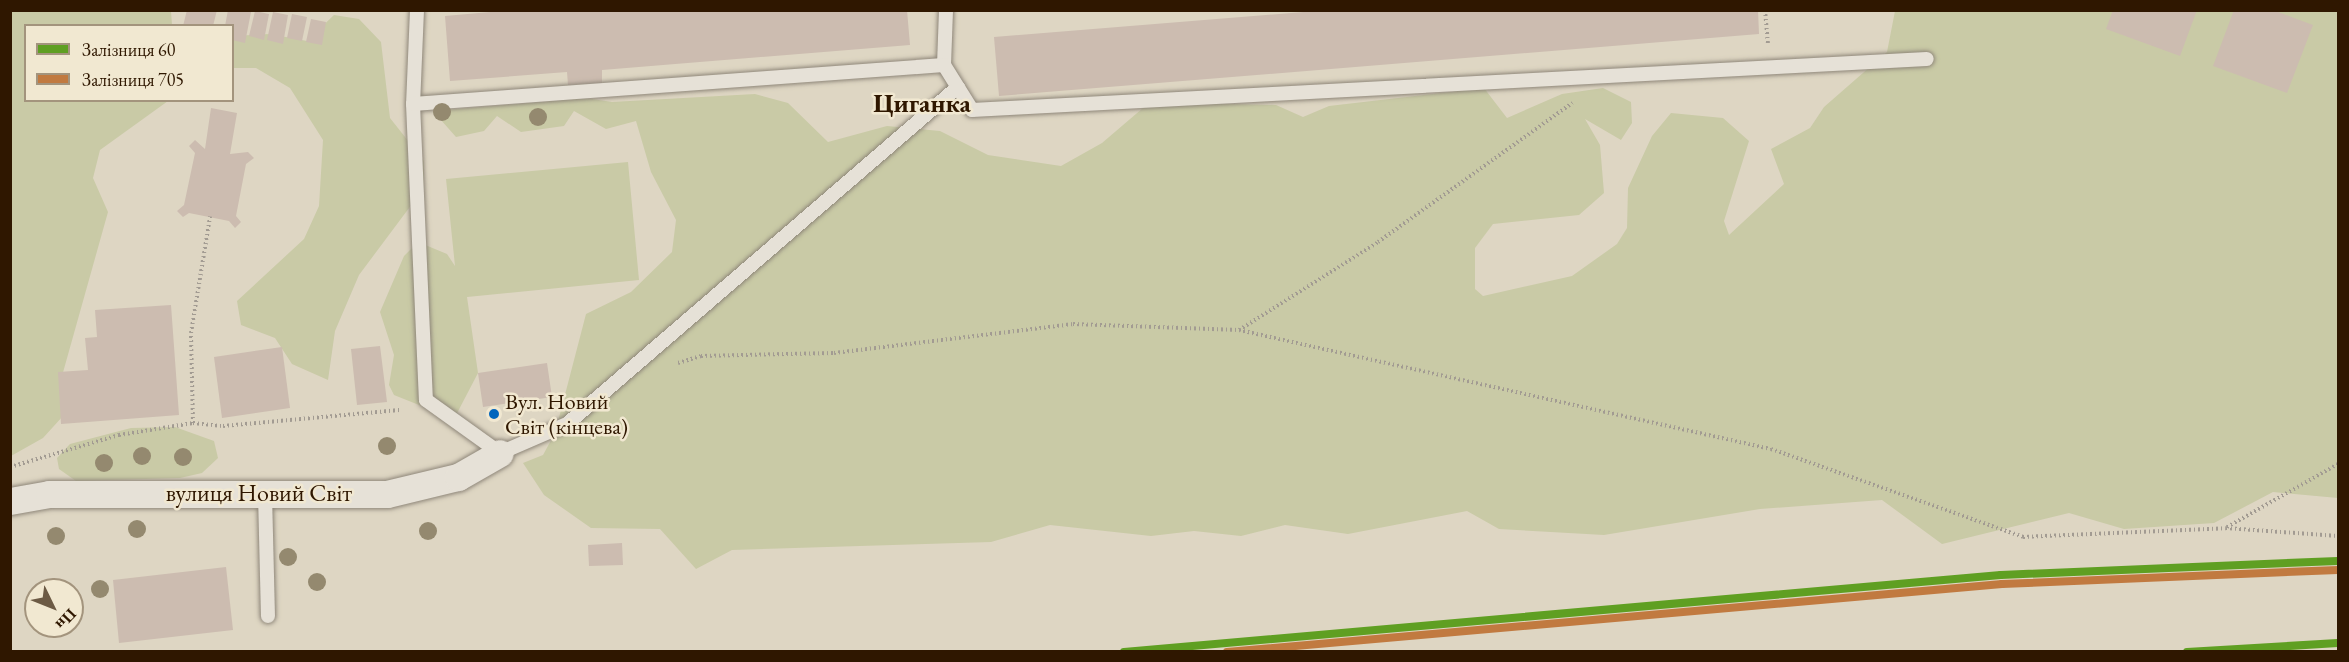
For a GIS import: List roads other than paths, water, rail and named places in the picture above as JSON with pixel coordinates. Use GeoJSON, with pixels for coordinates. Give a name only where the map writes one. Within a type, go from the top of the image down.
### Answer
{"type":"FeatureCollection","features":[{"type":"Feature","properties":{"kind":"street","name":"вулиця Новий Світ"},"geometry":{"type":"LineString","coordinates":[[10,501],[49,494],[387,494],[458,477],[500,453]]}},
{"type":"Feature","properties":{"kind":"lane"},"geometry":{"type":"LineString","coordinates":[[417,10],[413,104],[426,400],[500,453],[567,424],[958,87]]}},
{"type":"Feature","properties":{"kind":"lane"},"geometry":{"type":"LineString","coordinates":[[946,10],[944,65],[972,110],[1927,59]]}},
{"type":"Feature","properties":{"kind":"lane"},"geometry":{"type":"LineString","coordinates":[[413,104],[944,65]]}},
{"type":"Feature","properties":{"kind":"lane"},"geometry":{"type":"LineString","coordinates":[[265,494],[268,616]]}},
{"type":"Feature","properties":{"kind":"rail line","name":"60"},"geometry":{"type":"LineString","coordinates":[[1124,652],[2001,575],[2338,561]]}},
{"type":"Feature","properties":{"kind":"rail line","name":"705"},"geometry":{"type":"LineString","coordinates":[[1227,652],[2002,584],[2338,570]]}},
{"type":"Feature","properties":{"kind":"rail line","name":"60"},"geometry":{"type":"LineString","coordinates":[[2187,652],[2338,643]]}},
{"type":"Feature","properties":{"kind":"place","name":"Вул. Новий Свiт (кінцева)"},"geometry":{"type":"Point","coordinates":[494,414]}},
{"type":"Feature","properties":{"kind":"district","name":"Циганка"},"geometry":{"type":"Point","coordinates":[922,104]}}]}
